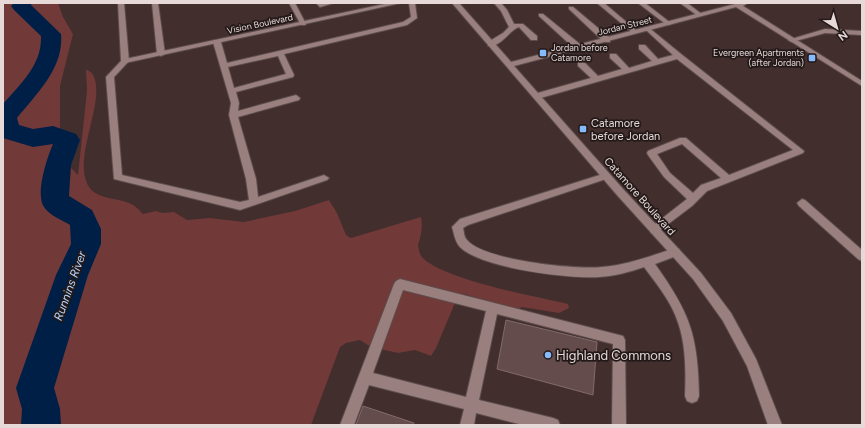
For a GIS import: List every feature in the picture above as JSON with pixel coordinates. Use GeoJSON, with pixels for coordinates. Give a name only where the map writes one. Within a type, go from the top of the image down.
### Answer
{"type":"FeatureCollection","features":[{"type":"Feature","properties":{"kind":"street"},"geometry":{"type":"LineString","coordinates":[[121,3],[125,61],[110,77],[117,177],[240,206],[324,178]]}},
{"type":"Feature","properties":{"kind":"street"},"geometry":{"type":"LineString","coordinates":[[155,3],[162,54]]}},
{"type":"Feature","properties":{"kind":"street"},"geometry":{"type":"LineString","coordinates":[[292,3],[302,24]]}},
{"type":"Feature","properties":{"kind":"street"},"geometry":{"type":"LineString","coordinates":[[319,3],[320,5],[331,3]]}},
{"type":"Feature","properties":{"kind":"street"},"geometry":{"type":"LineString","coordinates":[[353,3],[359,11]]}},
{"type":"Feature","properties":{"kind":"street","name":"Vision Boulevard"},"geometry":{"type":"LineString","coordinates":[[125,61],[398,3]]}},
{"type":"Feature","properties":{"kind":"street"},"geometry":{"type":"LineString","coordinates":[[224,66],[405,24],[414,18],[412,3]]}},
{"type":"Feature","properties":{"kind":"street","name":"Catamore Boulevard"},"geometry":{"type":"LineString","coordinates":[[455,3],[606,176],[697,276],[727,317],[752,363],[775,425]]}},
{"type":"Feature","properties":{"kind":"street"},"geometry":{"type":"LineString","coordinates":[[497,3],[504,10],[512,26]]}},
{"type":"Feature","properties":{"kind":"street"},"geometry":{"type":"LineString","coordinates":[[600,3],[635,32]]}},
{"type":"Feature","properties":{"kind":"street"},"geometry":{"type":"LineString","coordinates":[[641,3],[670,24]]}},
{"type":"Feature","properties":{"kind":"street"},"geometry":{"type":"LineString","coordinates":[[683,3],[700,15]]}},
{"type":"Feature","properties":{"kind":"street","name":"Jordan Street"},"geometry":{"type":"LineString","coordinates":[[510,65],[745,3]]}},
{"type":"Feature","properties":{"kind":"street"},"geometry":{"type":"LineString","coordinates":[[737,6],[862,84]]}},
{"type":"Feature","properties":{"kind":"street"},"geometry":{"type":"LineString","coordinates":[[571,8],[607,40]]}},
{"type":"Feature","properties":{"kind":"street"},"geometry":{"type":"LineString","coordinates":[[541,15],[578,47]]}},
{"type":"Feature","properties":{"kind":"street"},"geometry":{"type":"LineString","coordinates":[[512,26],[521,25],[534,38]]}},
{"type":"Feature","properties":{"kind":"street"},"geometry":{"type":"LineString","coordinates":[[491,44],[502,38],[511,30],[512,26]]}},
{"type":"Feature","properties":{"kind":"street"},"geometry":{"type":"LineString","coordinates":[[648,29],[678,56],[800,151],[704,188],[655,230]]}},
{"type":"Feature","properties":{"kind":"street"},"geometry":{"type":"LineString","coordinates":[[792,40],[826,31],[862,33]]}},
{"type":"Feature","properties":{"kind":"street"},"geometry":{"type":"LineString","coordinates":[[217,42],[235,103],[234,115],[251,179],[254,202]]}},
{"type":"Feature","properties":{"kind":"street"},"geometry":{"type":"LineString","coordinates":[[642,47],[657,62]]}},
{"type":"Feature","properties":{"kind":"street"},"geometry":{"type":"LineString","coordinates":[[231,91],[290,75],[280,53]]}},
{"type":"Feature","properties":{"kind":"street"},"geometry":{"type":"LineString","coordinates":[[613,56],[628,70]]}},
{"type":"Feature","properties":{"kind":"street"},"geometry":{"type":"LineString","coordinates":[[537,96],[678,56]]}},
{"type":"Feature","properties":{"kind":"street"},"geometry":{"type":"LineString","coordinates":[[581,64],[597,79]]}},
{"type":"Feature","properties":{"kind":"street"},"geometry":{"type":"LineString","coordinates":[[234,115],[296,98]]}},
{"type":"Feature","properties":{"kind":"street"},"geometry":{"type":"LineString","coordinates":[[693,199],[667,175],[651,153],[683,140],[728,179]]}},
{"type":"Feature","properties":{"kind":"street"},"geometry":{"type":"LineString","coordinates":[[606,176],[481,216],[464,222],[457,228],[465,245],[489,258],[569,271],[600,272],[647,262],[675,252]]}},
{"type":"Feature","properties":{"kind":"street"},"geometry":{"type":"LineString","coordinates":[[802,203],[862,256]]}},
{"type":"Feature","properties":{"kind":"street"},"geometry":{"type":"LineString","coordinates":[[647,262],[674,300],[685,326],[692,374],[692,396]]}},
{"type":"Feature","properties":{"kind":"street"},"geometry":{"type":"LineString","coordinates":[[347,425],[400,284],[620,340],[619,425]]}},
{"type":"Feature","properties":{"kind":"street"},"geometry":{"type":"LineString","coordinates":[[467,425],[492,308]]}},
{"type":"Feature","properties":{"kind":"street"},"geometry":{"type":"LineString","coordinates":[[364,377],[537,423],[553,425]]}},
{"type":"Feature","properties":{"kind":"shaded area"},"geometry":{"type":"Polygon","coordinates":[[[3,3],[58,3],[63,17],[73,34],[60,86],[60,134],[66,163],[78,175],[87,91],[86,69],[91,72],[96,86],[96,99],[86,146],[84,161],[85,175],[89,187],[97,194],[131,204],[143,214],[156,211],[162,213],[174,212],[187,220],[210,218],[244,222],[295,211],[329,200],[337,213],[346,235],[351,238],[421,217],[422,224],[418,245],[419,251],[422,257],[432,265],[448,273],[468,280],[568,304],[569,308],[559,313],[522,307],[510,314],[488,302],[465,294],[455,303],[436,348],[431,356],[415,350],[398,353],[371,347],[360,340],[346,343],[340,347],[311,425],[3,425],[3,3]]]}},
{"type":"Feature","properties":{"kind":"building","name":"Highland Commons"},"geometry":{"type":"Polygon","coordinates":[[[506,320],[597,342],[593,395],[497,369],[506,320]]]}},
{"type":"Feature","properties":{"kind":"building"},"geometry":{"type":"Polygon","coordinates":[[[363,406],[414,423],[413,425],[356,425],[363,406]]]}},
{"type":"Feature","properties":{"kind":"waterway","name":"Runnins River"},"geometry":{"type":"LineString","coordinates":[[23,3],[21,6],[51,34],[52,48],[42,72],[5,117],[7,130],[33,138],[53,135],[67,140],[58,165],[55,201],[82,218],[86,229],[86,244],[72,275],[35,388],[41,409],[41,425]]}},
{"type":"Feature","properties":{"kind":"place","name":"Jordan before Catamore"},"geometry":{"type":"Point","coordinates":[543,53]}},
{"type":"Feature","properties":{"kind":"place","name":"Evergreen Apartments (after Jordan)"},"geometry":{"type":"Point","coordinates":[812,58]}},
{"type":"Feature","properties":{"kind":"place","name":"Catamore before Jordan"},"geometry":{"type":"Point","coordinates":[583,129]}},
{"type":"Feature","properties":{"kind":"place","name":"Highland Commons"},"geometry":{"type":"Point","coordinates":[548,355]}}]}
